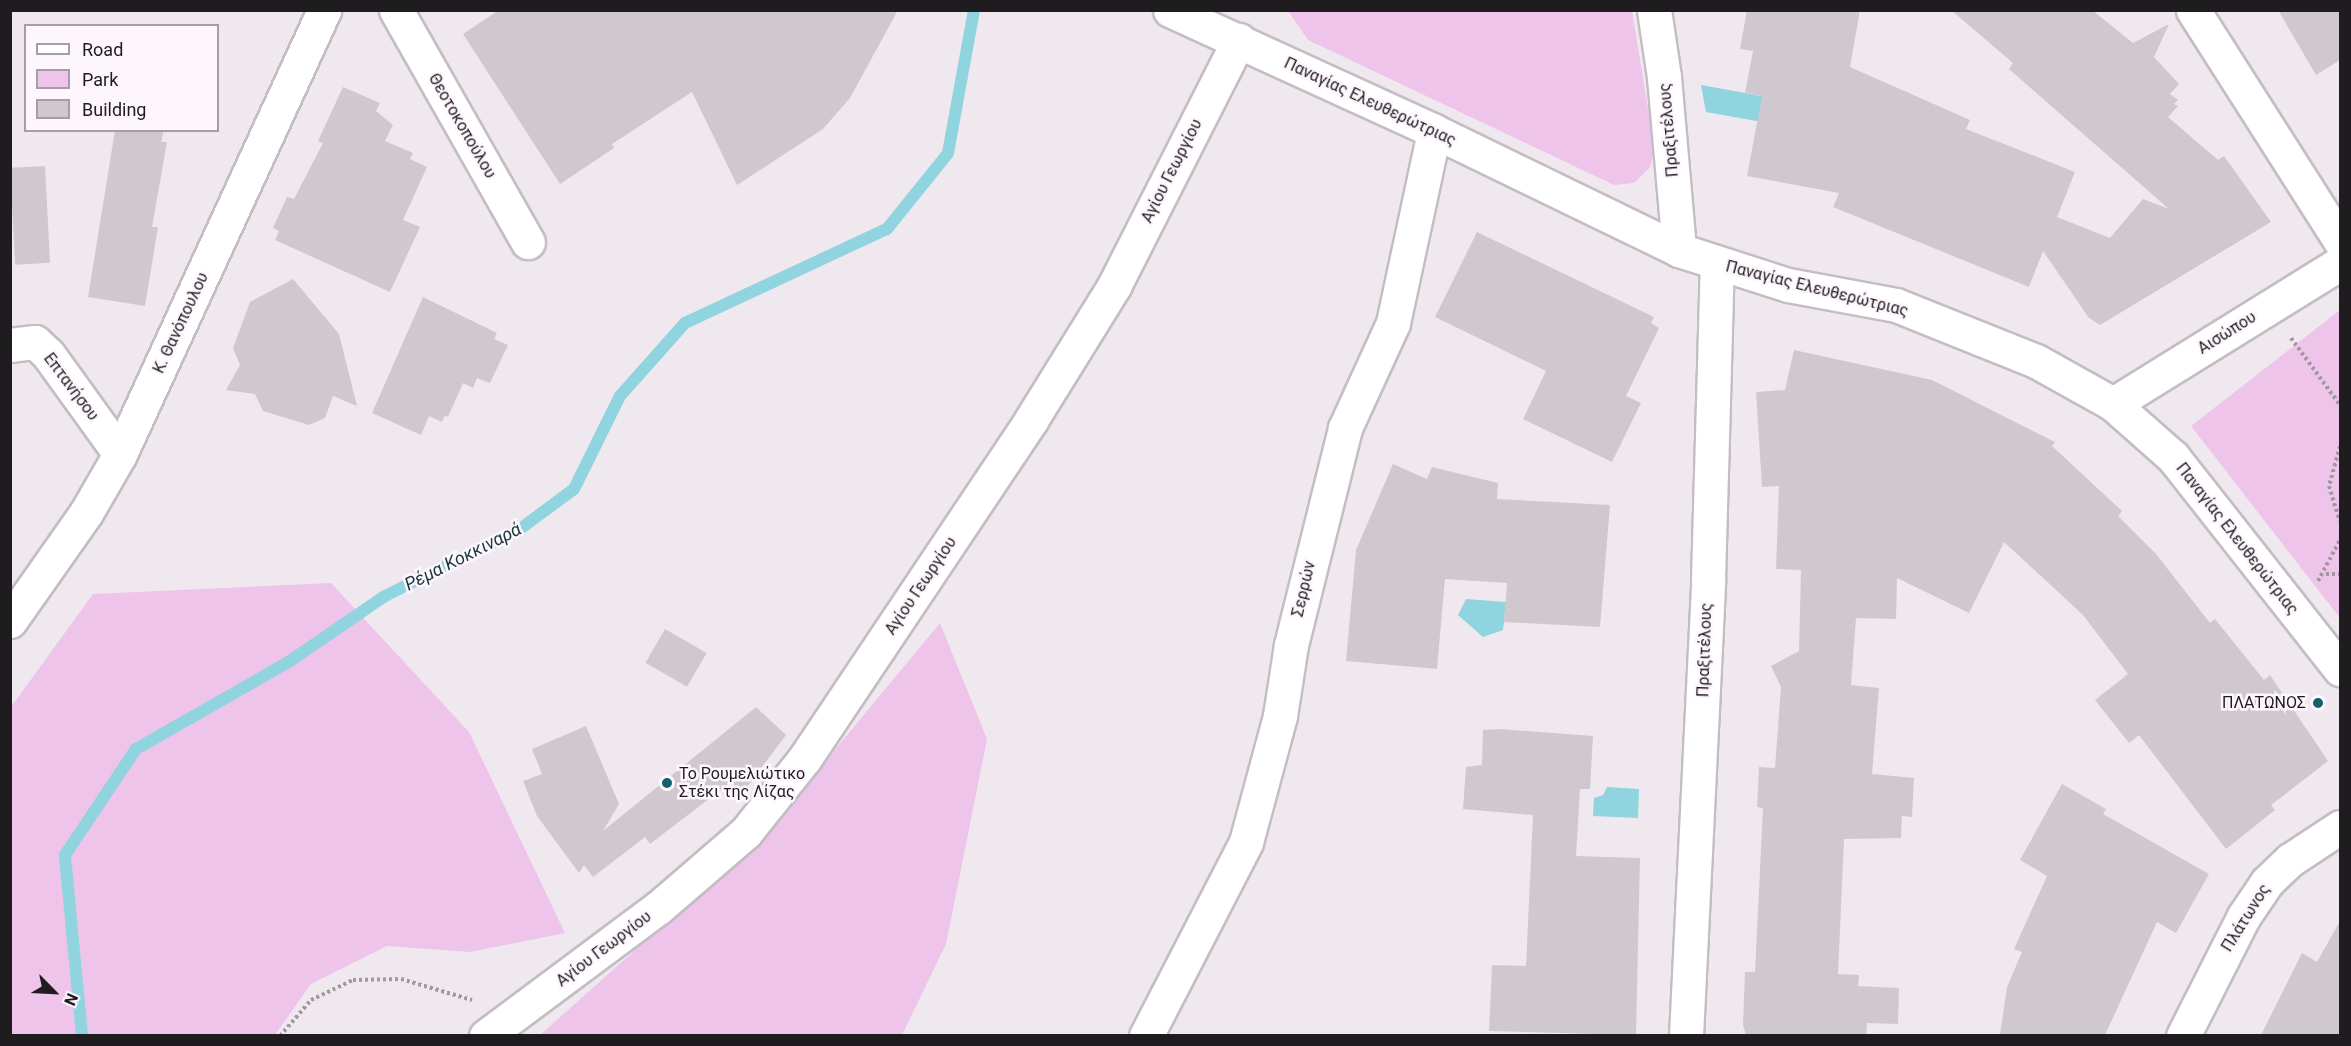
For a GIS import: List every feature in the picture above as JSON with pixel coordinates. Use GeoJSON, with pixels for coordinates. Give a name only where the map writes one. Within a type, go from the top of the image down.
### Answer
{"type":"FeatureCollection","features":[{"type":"Feature","properties":{"kind":"street","name":"Κ. Θανόπουλου"},"geometry":{"type":"LineString","coordinates":[[10,621],[86,513],[120,454],[324,10]]}},
{"type":"Feature","properties":{"kind":"street","name":"Θεοτοκοπούλου"},"geometry":{"type":"LineString","coordinates":[[396,10],[528,242]]}},
{"type":"Feature","properties":{"kind":"street","name":"Παναγίας Ελευθερώτριας"},"geometry":{"type":"LineString","coordinates":[[1170,10],[1211,18],[1239,40],[1434,131],[1678,250],[1788,285],[1906,309],[2036,361],[2113,404],[2173,457],[2340,669]]}},
{"type":"Feature","properties":{"kind":"street","name":"Πραξιτέλους"},"geometry":{"type":"LineString","coordinates":[[1654,10],[1664,77],[1678,250]]}},
{"type":"Feature","properties":{"kind":"street"},"geometry":{"type":"LineString","coordinates":[[2193,10],[2340,241]]}},
{"type":"Feature","properties":{"kind":"street","name":"Αγίου Γεωργίου"},"geometry":{"type":"LineString","coordinates":[[499,1026],[658,908],[746,831],[805,758],[1031,420],[1114,286],[1239,40]]}},
{"type":"Feature","properties":{"kind":"street","name":"Σερρών"},"geometry":{"type":"LineString","coordinates":[[1146,1035],[1246,842],[1280,716],[1291,645],[1345,429],[1394,323],[1434,131]]}},
{"type":"Feature","properties":{"kind":"street","name":"Αισώπου"},"geometry":{"type":"LineString","coordinates":[[2113,404],[2340,263]]}},
{"type":"Feature","properties":{"kind":"street","name":"Πραξιτέλους"},"geometry":{"type":"LineString","coordinates":[[1686,1035],[1707,592],[1717,264]]}},
{"type":"Feature","properties":{"kind":"street","name":"Επτανήσου"},"geometry":{"type":"LineString","coordinates":[[10,345],[35,342],[48,354],[120,454]]}},
{"type":"Feature","properties":{"kind":"street","name":"Πλάτωνος"},"geometry":{"type":"LineString","coordinates":[[2183,1035],[2244,916],[2267,882],[2290,860],[2340,827]]}},
{"type":"Feature","properties":{"kind":"path"},"geometry":{"type":"LineString","coordinates":[[2269,308],[2340,405]]}},
{"type":"Feature","properties":{"kind":"path"},"geometry":{"type":"LineString","coordinates":[[2340,446],[2329,486],[2340,521]]}},
{"type":"Feature","properties":{"kind":"path"},"geometry":{"type":"LineString","coordinates":[[2292,608],[2326,574],[2340,540]]}},
{"type":"Feature","properties":{"kind":"path"},"geometry":{"type":"LineString","coordinates":[[2326,574],[2340,574]]}},
{"type":"Feature","properties":{"kind":"path"},"geometry":{"type":"LineString","coordinates":[[280,1035],[311,1000],[353,980],[400,979],[431,987],[499,1026]]}},
{"type":"Feature","properties":{"kind":"green space"},"geometry":{"type":"Polygon","coordinates":[[[1288,11],[1632,11],[1655,151],[1650,167],[1634,183],[1614,185],[1308,40],[1288,11]]]}},
{"type":"Feature","properties":{"kind":"green space"},"geometry":{"type":"Polygon","coordinates":[[[2340,310],[2340,618],[2191,426],[2340,310]]]}},
{"type":"Feature","properties":{"kind":"green space"},"geometry":{"type":"Polygon","coordinates":[[[331,583],[469,732],[565,933],[470,952],[387,946],[311,984],[275,1035],[11,1035],[11,707],[93,594],[331,583]]]}},
{"type":"Feature","properties":{"kind":"green space"},"geometry":{"type":"Polygon","coordinates":[[[940,623],[987,739],[946,944],[902,1035],[539,1036],[766,833],[940,623]]]}},
{"type":"Feature","properties":{"kind":"water"},"geometry":{"type":"Polygon","coordinates":[[[1701,85],[1767,97],[1762,122],[1706,112],[1701,85]]]}},
{"type":"Feature","properties":{"kind":"water"},"geometry":{"type":"Polygon","coordinates":[[[1466,599],[1506,602],[1503,630],[1483,637],[1458,615],[1466,599]]]}},
{"type":"Feature","properties":{"kind":"water"},"geometry":{"type":"Polygon","coordinates":[[[1607,787],[1639,789],[1638,818],[1593,816],[1594,798],[1603,795],[1607,787]]]}},
{"type":"Feature","properties":{"kind":"building"},"geometry":{"type":"Polygon","coordinates":[[[499,10],[898,10],[850,98],[823,129],[737,185],[692,92],[612,144],[614,148],[560,184],[463,34],[499,10]]]}},
{"type":"Feature","properties":{"kind":"building"},"geometry":{"type":"Polygon","coordinates":[[[1747,10],[1860,10],[1850,67],[1970,120],[1966,129],[2075,172],[2057,217],[2110,238],[2143,199],[2169,209],[2009,69],[2013,63],[1951,10],[2092,10],[2133,43],[2169,24],[2154,57],[2179,84],[2170,94],[2178,100],[2174,104],[2178,106],[2168,117],[2218,160],[2224,156],[2271,222],[2100,325],[2089,318],[2043,251],[2029,287],[1833,207],[1839,193],[1747,176],[1762,96],[1745,93],[1753,51],[1740,49],[1747,10]]]}},
{"type":"Feature","properties":{"kind":"building"},"geometry":{"type":"Polygon","coordinates":[[[2278,10],[2340,10],[2340,60],[2316,75],[2278,10]]]}},
{"type":"Feature","properties":{"kind":"building"},"geometry":{"type":"Polygon","coordinates":[[[343,87],[380,103],[376,111],[393,125],[385,141],[413,153],[410,159],[427,167],[403,220],[420,227],[390,292],[275,240],[279,231],[273,228],[287,197],[294,199],[323,143],[318,141],[343,87]]]}},
{"type":"Feature","properties":{"kind":"building"},"geometry":{"type":"Polygon","coordinates":[[[115,132],[164,132],[161,142],[167,142],[152,227],[158,227],[145,306],[88,297],[115,132]]]}},
{"type":"Feature","properties":{"kind":"building"},"geometry":{"type":"Polygon","coordinates":[[[45,166],[50,263],[15,265],[10,168],[45,166]]]}},
{"type":"Feature","properties":{"kind":"building"},"geometry":{"type":"Polygon","coordinates":[[[1477,232],[1654,317],[1651,323],[1659,328],[1626,396],[1641,403],[1612,462],[1523,419],[1546,371],[1435,317],[1477,232]]]}},
{"type":"Feature","properties":{"kind":"building"},"geometry":{"type":"Polygon","coordinates":[[[293,279],[339,334],[357,406],[333,396],[325,418],[309,425],[263,411],[255,394],[226,390],[240,365],[233,348],[250,302],[293,279]]]}},
{"type":"Feature","properties":{"kind":"building"},"geometry":{"type":"Polygon","coordinates":[[[423,297],[497,333],[494,339],[508,345],[490,383],[477,378],[473,388],[463,383],[448,417],[445,415],[442,422],[429,416],[421,435],[372,413],[423,297]]]}},
{"type":"Feature","properties":{"kind":"building"},"geometry":{"type":"Polygon","coordinates":[[[1794,350],[1932,380],[2055,442],[2052,446],[2122,511],[2118,516],[2156,554],[2210,623],[2215,619],[2264,680],[2270,675],[2328,761],[2271,805],[2275,810],[2226,849],[2139,735],[2129,743],[2095,700],[2128,674],[2083,615],[2004,542],[1969,613],[1897,578],[1896,619],[1856,618],[1851,685],[1879,688],[1872,774],[1914,778],[1912,817],[1902,816],[1901,838],[1844,839],[1838,974],[1859,975],[1858,986],[1899,988],[1898,1024],[1867,1023],[1866,1035],[1746,1035],[1743,1025],[1745,972],[1755,972],[1763,808],[1757,807],[1759,767],[1775,768],[1781,687],[1771,666],[1799,651],[1801,570],[1776,569],[1779,486],[1762,487],[1756,392],[1785,390],[1794,350]]]}},
{"type":"Feature","properties":{"kind":"building"},"geometry":{"type":"Polygon","coordinates":[[[1393,464],[1427,479],[1432,467],[1498,483],[1497,499],[1610,505],[1600,627],[1504,622],[1507,583],[1445,579],[1437,669],[1346,661],[1356,550],[1393,464]]]}},
{"type":"Feature","properties":{"kind":"building"},"geometry":{"type":"Polygon","coordinates":[[[665,629],[707,653],[687,687],[646,663],[665,629]]]}},
{"type":"Feature","properties":{"kind":"building"},"geometry":{"type":"Polygon","coordinates":[[[756,707],[786,735],[741,795],[731,782],[650,844],[645,837],[593,877],[584,865],[579,873],[537,816],[523,781],[542,774],[532,749],[586,726],[619,804],[603,831],[756,707]]]}},
{"type":"Feature","properties":{"kind":"building"},"geometry":{"type":"Polygon","coordinates":[[[1499,729],[1593,736],[1590,789],[1580,789],[1576,856],[1640,858],[1636,1035],[1489,1031],[1492,965],[1526,966],[1533,815],[1463,809],[1466,767],[1482,765],[1483,730],[1499,729]]]}},
{"type":"Feature","properties":{"kind":"building"},"geometry":{"type":"Polygon","coordinates":[[[2062,784],[2106,809],[2103,814],[2209,874],[2176,933],[2157,922],[2105,1035],[2000,1035],[2007,987],[2022,952],[2014,949],[2047,876],[2020,860],[2062,784]]]}},
{"type":"Feature","properties":{"kind":"building"},"geometry":{"type":"Polygon","coordinates":[[[2340,921],[2340,1035],[2261,1035],[2302,953],[2317,962],[2340,921]]]}},
{"type":"Feature","properties":{"kind":"waterway","name":"Ρέμα Κοκκιναρά"},"geometry":{"type":"LineString","coordinates":[[82,1036],[65,855],[136,749],[290,661],[385,596],[520,529],[574,489],[620,396],[685,323],[887,229],[948,153],[974,10]]}},
{"type":"Feature","properties":{"kind":"place","name":"ΠΛΑΤΩΝΟΣ"},"geometry":{"type":"Point","coordinates":[2318,703]}},
{"type":"Feature","properties":{"kind":"place","name":"Το Ρουμελιώτικο Στέκι της Λίζας"},"geometry":{"type":"Point","coordinates":[667,783]}}]}
